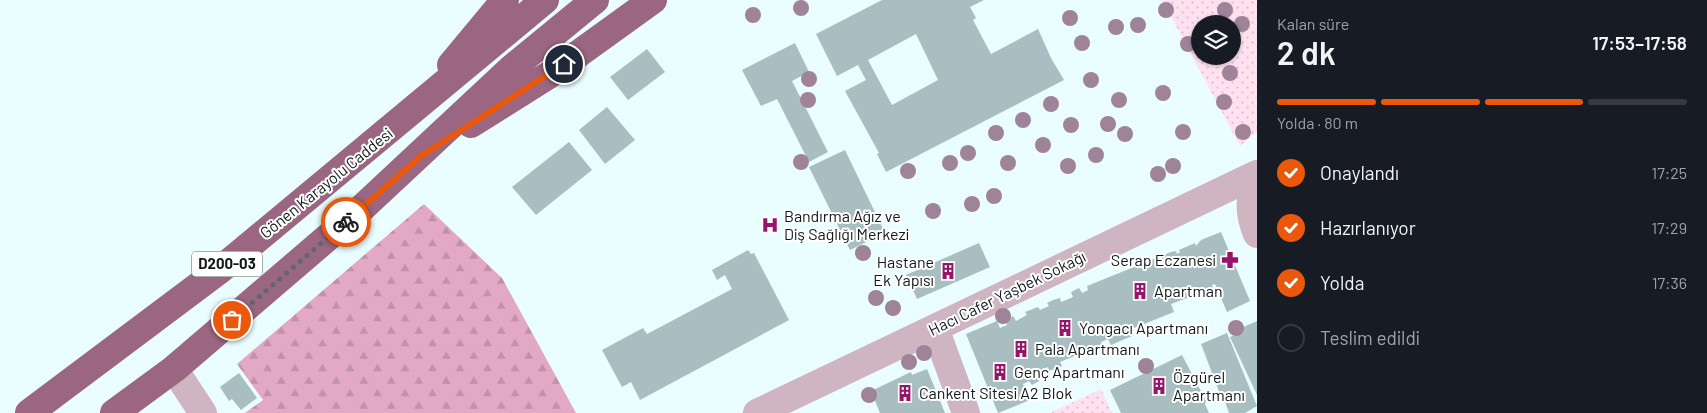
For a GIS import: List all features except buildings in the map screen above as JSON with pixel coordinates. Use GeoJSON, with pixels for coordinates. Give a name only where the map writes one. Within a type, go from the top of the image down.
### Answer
{"type":"FeatureCollection","features":[{"type":"Feature","properties":{"kind":"highway"},"geometry":{"type":"LineString","coordinates":[[418,108],[505,0]]}},
{"type":"Feature","properties":{"kind":"highway","name":"Gönen Karayolu Caddesi"},"geometry":{"type":"LineString","coordinates":[[29,413],[221,269],[418,108],[546,0]]}},
{"type":"Feature","properties":{"kind":"highway","name":"D200-03"},"geometry":{"type":"LineString","coordinates":[[114,413],[174,369],[421,156],[512,68],[595,0]]}},
{"type":"Feature","properties":{"kind":"highway"},"geometry":{"type":"LineString","coordinates":[[421,156],[549,75],[652,0]]}},
{"type":"Feature","properties":{"kind":"street"},"geometry":{"type":"LineString","coordinates":[[1257,175],[1252,188],[1250,213],[1257,234]]}},
{"type":"Feature","properties":{"kind":"street","name":"Hacı Cafer Yaşbek Sokağı"},"geometry":{"type":"LineString","coordinates":[[757,413],[1257,175]]}},
{"type":"Feature","properties":{"kind":"street"},"geometry":{"type":"LineString","coordinates":[[935,328],[966,413]]}},
{"type":"Feature","properties":{"kind":"street"},"geometry":{"type":"LineString","coordinates":[[174,369],[203,413]]}},
{"type":"Feature","properties":{"kind":"shaded area"},"geometry":{"type":"Polygon","coordinates":[[[1162,0],[1257,0],[1257,132],[1240,146],[1197,65],[1241,65],[1241,15],[1191,15],[1191,54],[1162,0]]]}},
{"type":"Feature","properties":{"kind":"shaded area"},"geometry":{"type":"Polygon","coordinates":[[[1101,389],[1112,413],[1052,413],[1052,412],[1101,389]]]}},
{"type":"Feature","properties":{"kind":"green space"},"geometry":{"type":"Polygon","coordinates":[[[424,204],[502,278],[576,413],[245,413],[263,400],[237,364],[424,204]]]}},
{"type":"Feature","properties":{"kind":"way so far"},"geometry":{"type":"LineString","coordinates":[[232,320],[346,222]]}},
{"type":"Feature","properties":{"kind":"place","name":"Bandırma Ağız ve Diş Sağlığı Merkezi"},"geometry":{"type":"Point","coordinates":[770,225]}},
{"type":"Feature","properties":{"kind":"place","name":"Serap Eczanesi"},"geometry":{"type":"Point","coordinates":[1230,260]}},
{"type":"Feature","properties":{"kind":"place","name":"Hastane Ek Yapısı"},"geometry":{"type":"Point","coordinates":[948,271]}},
{"type":"Feature","properties":{"kind":"place","name":"Apartman"},"geometry":{"type":"Point","coordinates":[1140,291]}},
{"type":"Feature","properties":{"kind":"place","name":"Yongacı Apartmanı"},"geometry":{"type":"Point","coordinates":[1065,328]}},
{"type":"Feature","properties":{"kind":"place","name":"Pala Apartmanı"},"geometry":{"type":"Point","coordinates":[1021,349]}},
{"type":"Feature","properties":{"kind":"place","name":"Genç Apartmanı"},"geometry":{"type":"Point","coordinates":[1000,372]}},
{"type":"Feature","properties":{"kind":"place","name":"Özgürel Apartmanı"},"geometry":{"type":"Point","coordinates":[1159,386]}},
{"type":"Feature","properties":{"kind":"place","name":"Cankent Sitesi A2 Blok"},"geometry":{"type":"Point","coordinates":[905,393]}},
{"type":"Feature","properties":{"kind":"route"},"geometry":{"type":"LineString","coordinates":[[346,222],[421,156],[564,64]]}}]}
